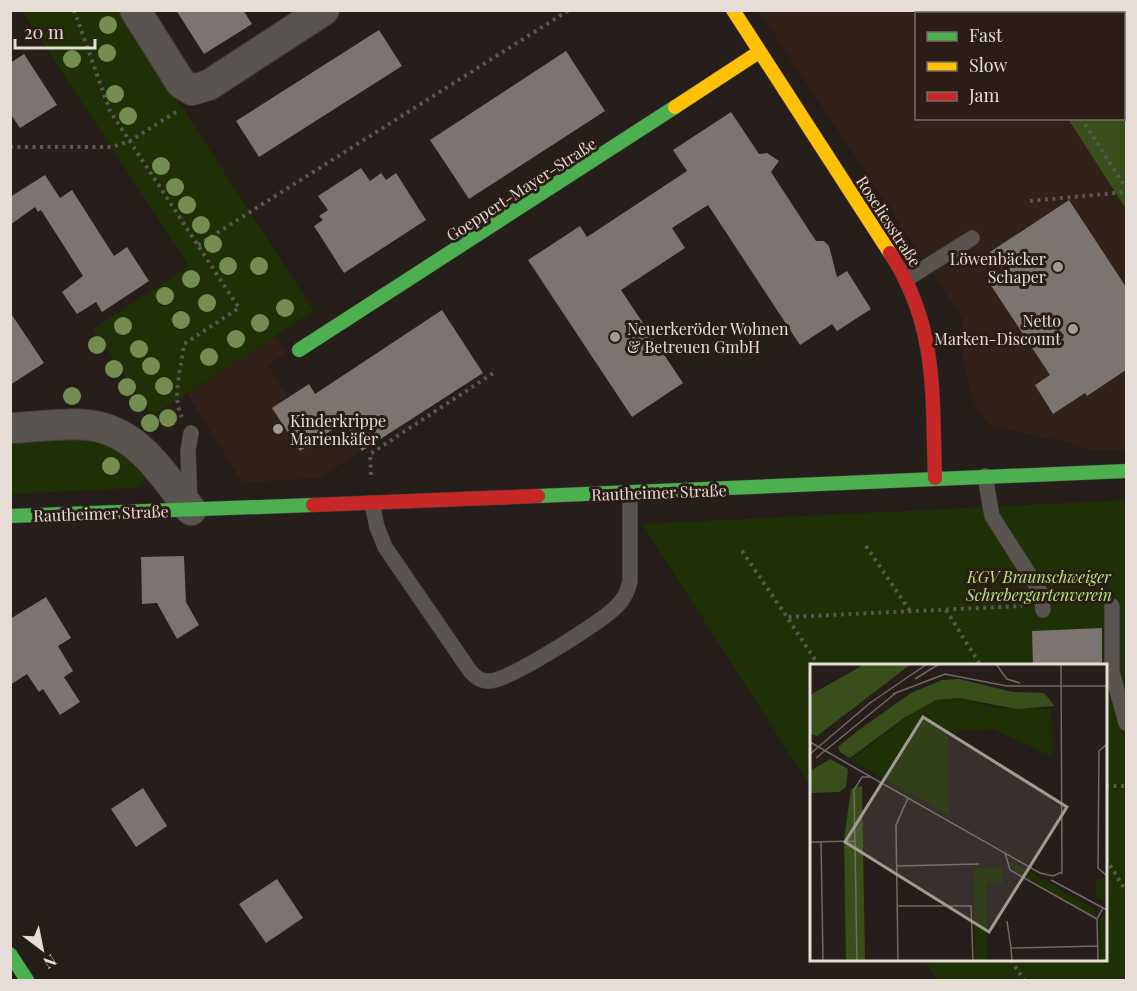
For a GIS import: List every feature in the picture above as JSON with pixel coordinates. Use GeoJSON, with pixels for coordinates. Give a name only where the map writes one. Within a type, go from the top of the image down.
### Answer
{"type":"FeatureCollection","features":[{"type":"Feature","properties":{"kind":"main road","name":"Roseliesstraße"},"geometry":{"type":"LineString","coordinates":[[733,10],[907,279],[920,307],[927,333],[935,478]]}},
{"type":"Feature","properties":{"kind":"main road","name":"Goeppert-Mayer-Straße"},"geometry":{"type":"LineString","coordinates":[[298,350],[467,244],[759,52]]}},
{"type":"Feature","properties":{"kind":"main road","name":"Rautheimer Straße"},"geometry":{"type":"LineString","coordinates":[[10,516],[630,493],[1126,471]]}},
{"type":"Feature","properties":{"kind":"main road"},"geometry":{"type":"LineString","coordinates":[[10,954],[27,981]]}},
{"type":"Feature","properties":{"kind":"street"},"geometry":{"type":"LineString","coordinates":[[135,10],[181,83],[192,90],[209,86],[324,10]]}},
{"type":"Feature","properties":{"kind":"street","name":"Rautheimer Straße"},"geometry":{"type":"LineString","coordinates":[[10,428],[98,427],[126,437],[146,454],[190,510]]}},
{"type":"Feature","properties":{"kind":"lane"},"geometry":{"type":"LineString","coordinates":[[907,279],[972,238]]}},
{"type":"Feature","properties":{"kind":"lane"},"geometry":{"type":"LineString","coordinates":[[190,510],[188,451],[191,432]]}},
{"type":"Feature","properties":{"kind":"lane"},"geometry":{"type":"LineString","coordinates":[[985,476],[992,516],[1041,593],[1043,607]]}},
{"type":"Feature","properties":{"kind":"lane"},"geometry":{"type":"LineString","coordinates":[[372,503],[377,527],[385,547],[470,671],[476,678],[492,681],[514,672],[605,617],[623,599],[630,581],[630,493]]}},
{"type":"Feature","properties":{"kind":"lane"},"geometry":{"type":"LineString","coordinates":[[1115,606],[1112,672],[1126,723]]}},
{"type":"Feature","properties":{"kind":"path"},"geometry":{"type":"LineString","coordinates":[[74,10],[110,111],[239,308],[184,345],[178,411],[191,432]]}},
{"type":"Feature","properties":{"kind":"path"},"geometry":{"type":"LineString","coordinates":[[198,245],[569,10]]}},
{"type":"Feature","properties":{"kind":"path"},"geometry":{"type":"LineString","coordinates":[[10,147],[112,147],[130,141],[182,108],[192,90]]}},
{"type":"Feature","properties":{"kind":"path"},"geometry":{"type":"LineString","coordinates":[[1030,201],[1126,190],[1082,120]]}},
{"type":"Feature","properties":{"kind":"path"},"geometry":{"type":"LineString","coordinates":[[372,503],[370,454],[495,372]]}},
{"type":"Feature","properties":{"kind":"path"},"geometry":{"type":"LineString","coordinates":[[866,546],[911,611]]}},
{"type":"Feature","properties":{"kind":"path"},"geometry":{"type":"LineString","coordinates":[[742,550],[818,664]]}},
{"type":"Feature","properties":{"kind":"path"},"geometry":{"type":"LineString","coordinates":[[787,617],[1043,607]]}},
{"type":"Feature","properties":{"kind":"path"},"geometry":{"type":"LineString","coordinates":[[946,610],[980,664]]}},
{"type":"Feature","properties":{"kind":"path"},"geometry":{"type":"LineString","coordinates":[[1107,786],[1126,786]]}},
{"type":"Feature","properties":{"kind":"path"},"geometry":{"type":"LineString","coordinates":[[1107,861],[1126,891]]}},
{"type":"Feature","properties":{"kind":"path"},"geometry":{"type":"LineString","coordinates":[[1012,961],[1024,981]]}},
{"type":"Feature","properties":{"kind":"shaded area"},"geometry":{"type":"Polygon","coordinates":[[[759,11],[999,12],[915,12],[915,120],[1069,120],[1126,209],[1126,450],[1088,451],[1074,444],[990,426],[974,403],[963,363],[963,320],[759,11]]]}},
{"type":"Feature","properties":{"kind":"shaded area","name":"Kinderkrippe Marienkäfer"},"geometry":{"type":"Polygon","coordinates":[[[275,336],[286,353],[268,365],[288,397],[309,384],[315,393],[322,389],[362,451],[319,478],[243,483],[187,394],[275,336]]]}},
{"type":"Feature","properties":{"kind":"green space"},"geometry":{"type":"Polygon","coordinates":[[[22,11],[120,11],[314,311],[152,416],[93,329],[189,266],[22,11]]]}},
{"type":"Feature","properties":{"kind":"green space"},"geometry":{"type":"Polygon","coordinates":[[[1126,11],[1126,209],[1069,120],[1125,120],[1125,12],[999,12],[1126,11]]]}},
{"type":"Feature","properties":{"kind":"green space"},"geometry":{"type":"Polygon","coordinates":[[[69,438],[114,445],[146,472],[143,483],[137,488],[11,494],[10,440],[69,438]]]}},
{"type":"Feature","properties":{"kind":"green space","name":"KGV Braunschweiger Schrebergartenverein"},"geometry":{"type":"Polygon","coordinates":[[[1126,500],[1126,980],[937,980],[924,961],[1107,961],[1107,664],[810,664],[810,785],[642,524],[1126,500]]]}},
{"type":"Feature","properties":{"kind":"building"},"geometry":{"type":"Polygon","coordinates":[[[176,10],[243,10],[252,24],[204,54],[176,10]]]}},
{"type":"Feature","properties":{"kind":"building"},"geometry":{"type":"Polygon","coordinates":[[[379,30],[402,66],[259,157],[236,121],[379,30]]]}},
{"type":"Feature","properties":{"kind":"building"},"geometry":{"type":"Polygon","coordinates":[[[566,51],[605,111],[469,199],[430,140],[566,51]]]}},
{"type":"Feature","properties":{"kind":"building"},"geometry":{"type":"Polygon","coordinates":[[[24,54],[57,105],[20,128],[10,113],[10,63],[24,54]]]}},
{"type":"Feature","properties":{"kind":"building"},"geometry":{"type":"Polygon","coordinates":[[[731,112],[759,154],[767,153],[779,161],[771,172],[816,241],[824,241],[829,246],[837,277],[847,271],[871,309],[837,331],[832,324],[800,345],[708,205],[672,228],[685,248],[621,290],[683,383],[632,417],[528,260],[580,226],[587,237],[687,171],[673,150],[731,112]]]}},
{"type":"Feature","properties":{"kind":"building"},"geometry":{"type":"Polygon","coordinates":[[[361,168],[370,181],[381,173],[386,180],[396,173],[426,220],[344,273],[314,226],[323,220],[319,216],[328,210],[318,196],[361,168]]]}},
{"type":"Feature","properties":{"kind":"building"},"geometry":{"type":"Polygon","coordinates":[[[45,175],[60,198],[72,190],[114,256],[127,247],[149,281],[102,312],[96,302],[77,314],[62,292],[83,276],[41,210],[38,212],[35,207],[10,225],[10,197],[45,175]]]}},
{"type":"Feature","properties":{"kind":"building","name":"Netto Marken-Discount"},"geometry":{"type":"Polygon","coordinates":[[[1069,200],[1126,287],[1126,370],[1087,396],[1085,393],[1053,414],[1035,385],[1050,375],[988,281],[1003,271],[990,252],[1069,200]]]}},
{"type":"Feature","properties":{"kind":"building"},"geometry":{"type":"Polygon","coordinates":[[[442,310],[483,373],[362,451],[344,422],[300,451],[272,408],[309,384],[315,394],[442,310]]]}},
{"type":"Feature","properties":{"kind":"building"},"geometry":{"type":"Polygon","coordinates":[[[10,312],[44,363],[10,385],[10,312]]]}},
{"type":"Feature","properties":{"kind":"building"},"geometry":{"type":"Polygon","coordinates":[[[184,556],[186,602],[199,625],[177,639],[157,603],[142,604],[141,557],[184,556]]]}},
{"type":"Feature","properties":{"kind":"building"},"geometry":{"type":"Polygon","coordinates":[[[46,597],[71,638],[58,646],[73,671],[64,677],[80,702],[60,715],[43,689],[39,692],[27,674],[10,685],[10,619],[46,597]]]}},
{"type":"Feature","properties":{"kind":"building"},"geometry":{"type":"Polygon","coordinates":[[[1102,628],[1102,664],[1033,664],[1032,631],[1102,628]]]}},
{"type":"Feature","properties":{"kind":"building"},"geometry":{"type":"Polygon","coordinates":[[[143,788],[167,826],[136,847],[111,809],[143,788]]]}},
{"type":"Feature","properties":{"kind":"building"},"geometry":{"type":"Polygon","coordinates":[[[277,879],[303,918],[266,943],[239,904],[277,879]]]}},
{"type":"Feature","properties":{"kind":"traffic: fast"},"geometry":{"type":"LineString","coordinates":[[299,350],[675,107]]}},
{"type":"Feature","properties":{"kind":"traffic: fast"},"geometry":{"type":"LineString","coordinates":[[538,496],[1126,471]]}},
{"type":"Feature","properties":{"kind":"traffic: fast"},"geometry":{"type":"LineString","coordinates":[[10,516],[313,505]]}},
{"type":"Feature","properties":{"kind":"traffic: fast"},"geometry":{"type":"LineString","coordinates":[[10,954],[27,980]]}},
{"type":"Feature","properties":{"kind":"traffic: slow"},"geometry":{"type":"LineString","coordinates":[[733,10],[890,253]]}},
{"type":"Feature","properties":{"kind":"traffic: slow"},"geometry":{"type":"LineString","coordinates":[[675,107],[759,52]]}},
{"type":"Feature","properties":{"kind":"traffic: jam"},"geometry":{"type":"LineString","coordinates":[[890,253],[906,280],[925,334],[932,389],[935,478]]}},
{"type":"Feature","properties":{"kind":"traffic: jam"},"geometry":{"type":"LineString","coordinates":[[313,505],[538,496]]}},
{"type":"Feature","properties":{"kind":"place","name":"Löwenbäcker Schaper"},"geometry":{"type":"Point","coordinates":[1058,267]}},
{"type":"Feature","properties":{"kind":"place","name":"Netto Marken-Discount"},"geometry":{"type":"Point","coordinates":[1073,329]}},
{"type":"Feature","properties":{"kind":"place","name":"Neuerkeröder Wohnen & Betreuen GmbH"},"geometry":{"type":"Point","coordinates":[615,337]}},
{"type":"Feature","properties":{"kind":"place","name":"Kinderkrippe Marienkäfer"},"geometry":{"type":"Point","coordinates":[278,429]}}]}
